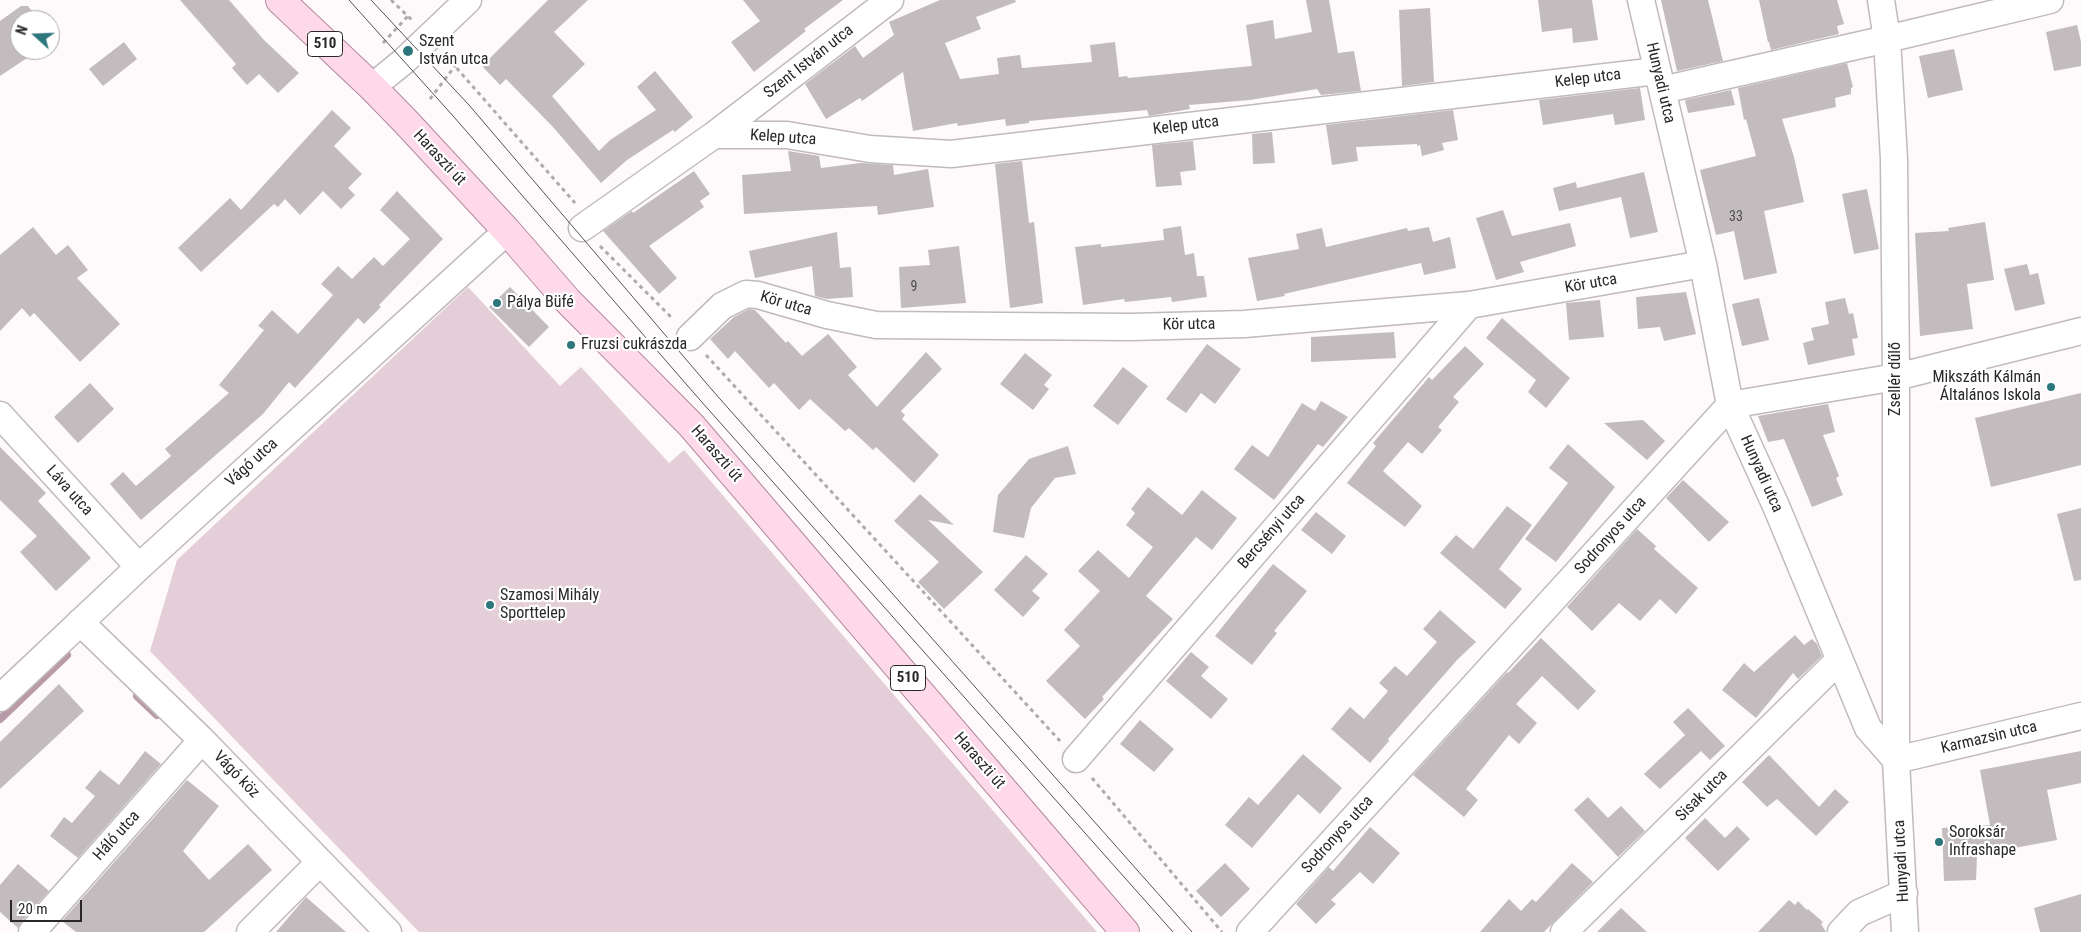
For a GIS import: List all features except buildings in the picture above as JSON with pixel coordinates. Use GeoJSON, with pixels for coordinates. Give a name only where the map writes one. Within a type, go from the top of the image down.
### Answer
{"type":"FeatureCollection","features":[{"type":"Feature","properties":{"kind":"main road","name":"Haraszti út"},"geometry":{"type":"LineString","coordinates":[[280,0],[372,87],[407,123],[567,300],[691,425],[1124,932]]}},
{"type":"Feature","properties":{"kind":"street"},"geometry":{"type":"LineString","coordinates":[[372,87],[404,61],[468,0]]}},
{"type":"Feature","properties":{"kind":"street","name":"Szent István utca"},"geometry":{"type":"LineString","coordinates":[[586,225],[714,135],[890,0]]}},
{"type":"Feature","properties":{"kind":"street","name":"Hunyadi utca"},"geometry":{"type":"LineString","coordinates":[[1641,0],[1703,264],[1730,405],[1776,506],[1868,728],[1896,760],[1905,932]]}},
{"type":"Feature","properties":{"kind":"street","name":"Zsellér dűlő"},"geometry":{"type":"LineString","coordinates":[[1881,0],[1887,39],[1894,159],[1896,760]]}},
{"type":"Feature","properties":{"kind":"street","name":"Kelep utca"},"geometry":{"type":"LineString","coordinates":[[714,135],[787,135],[870,149],[951,154],[1659,80],[1887,39],[2050,0]]}},
{"type":"Feature","properties":{"kind":"street"},"geometry":{"type":"LineString","coordinates":[[404,61],[395,90],[407,123]]}},
{"type":"Feature","properties":{"kind":"street","name":"Vágó utca"},"geometry":{"type":"LineString","coordinates":[[0,698],[138,567],[507,232]]}},
{"type":"Feature","properties":{"kind":"street","name":"Kör utca"},"geometry":{"type":"LineString","coordinates":[[690,337],[722,306],[746,294],[758,294],[827,316],[876,325],[1131,327],[1244,324],[1468,305],[1703,264]]}},
{"type":"Feature","properties":{"kind":"street","name":"Bercsényi utca"},"geometry":{"type":"LineString","coordinates":[[1076,759],[1468,305]]}},
{"type":"Feature","properties":{"kind":"street"},"geometry":{"type":"LineString","coordinates":[[1730,405],[1896,377],[2081,331]]}},
{"type":"Feature","properties":{"kind":"street","name":"Sodronyos utca"},"geometry":{"type":"LineString","coordinates":[[1250,932],[1730,405]]}},
{"type":"Feature","properties":{"kind":"street","name":"Láva utca"},"geometry":{"type":"LineString","coordinates":[[0,415],[138,567]]}},
{"type":"Feature","properties":{"kind":"street","name":"Vágó köz"},"geometry":{"type":"LineString","coordinates":[[80,622],[202,740],[387,932]]}},
{"type":"Feature","properties":{"kind":"street","name":"Sisak utca"},"geometry":{"type":"LineString","coordinates":[[1564,932],[1839,660]]}},
{"type":"Feature","properties":{"kind":"street","name":"Karmazsin utca"},"geometry":{"type":"LineString","coordinates":[[1896,760],[2081,716]]}},
{"type":"Feature","properties":{"kind":"street","name":"Háló utca"},"geometry":{"type":"LineString","coordinates":[[32,932],[202,740]]}},
{"type":"Feature","properties":{"kind":"street"},"geometry":{"type":"LineString","coordinates":[[250,932],[320,862]]}},
{"type":"Feature","properties":{"kind":"street"},"geometry":{"type":"LineString","coordinates":[[1841,932],[1859,913],[1904,893]]}},
{"type":"Feature","properties":{"kind":"path"},"geometry":{"type":"LineString","coordinates":[[381,45],[408,16]]}},
{"type":"Feature","properties":{"kind":"path"},"geometry":{"type":"LineString","coordinates":[[429,37],[586,225],[1076,759],[1222,932]]}},
{"type":"Feature","properties":{"kind":"path"},"geometry":{"type":"LineString","coordinates":[[430,99],[455,66]]}},
{"type":"Feature","properties":{"kind":"shaded area","name":"Szamosi Mihály Sporttelep"},"geometry":{"type":"Polygon","coordinates":[[[468,287],[560,386],[581,367],[669,463],[684,450],[1097,932],[419,932],[150,651],[177,560],[468,287]]]}},
{"type":"Feature","properties":{"kind":"waterway"},"geometry":{"type":"LineString","coordinates":[[0,719],[67,655]]}},
{"type":"Feature","properties":{"kind":"waterway"},"geometry":{"type":"LineString","coordinates":[[137,696],[157,715]]}},
{"type":"Feature","properties":{"kind":"tram line"},"geometry":{"type":"LineString","coordinates":[[349,0],[454,117],[700,400],[1173,932]]}},
{"type":"Feature","properties":{"kind":"tram line"},"geometry":{"type":"LineString","coordinates":[[371,0],[469,105],[713,391],[1192,932]]}},
{"type":"Feature","properties":{"kind":"place","name":"Szent István utca"},"geometry":{"type":"Point","coordinates":[408,51]}},
{"type":"Feature","properties":{"kind":"place","name":"Pálya Büfé"},"geometry":{"type":"Point","coordinates":[497,303]}},
{"type":"Feature","properties":{"kind":"place","name":"Fruzsi cukrászda"},"geometry":{"type":"Point","coordinates":[571,345]}},
{"type":"Feature","properties":{"kind":"place","name":"Mikszáth Kálmán Általános Iskola"},"geometry":{"type":"Point","coordinates":[2051,387]}},
{"type":"Feature","properties":{"kind":"place","name":"Szamosi Mihály Sporttelep"},"geometry":{"type":"Point","coordinates":[490,605]}},
{"type":"Feature","properties":{"kind":"place","name":"Soroksár Infrashape"},"geometry":{"type":"Point","coordinates":[1939,842]}}]}
